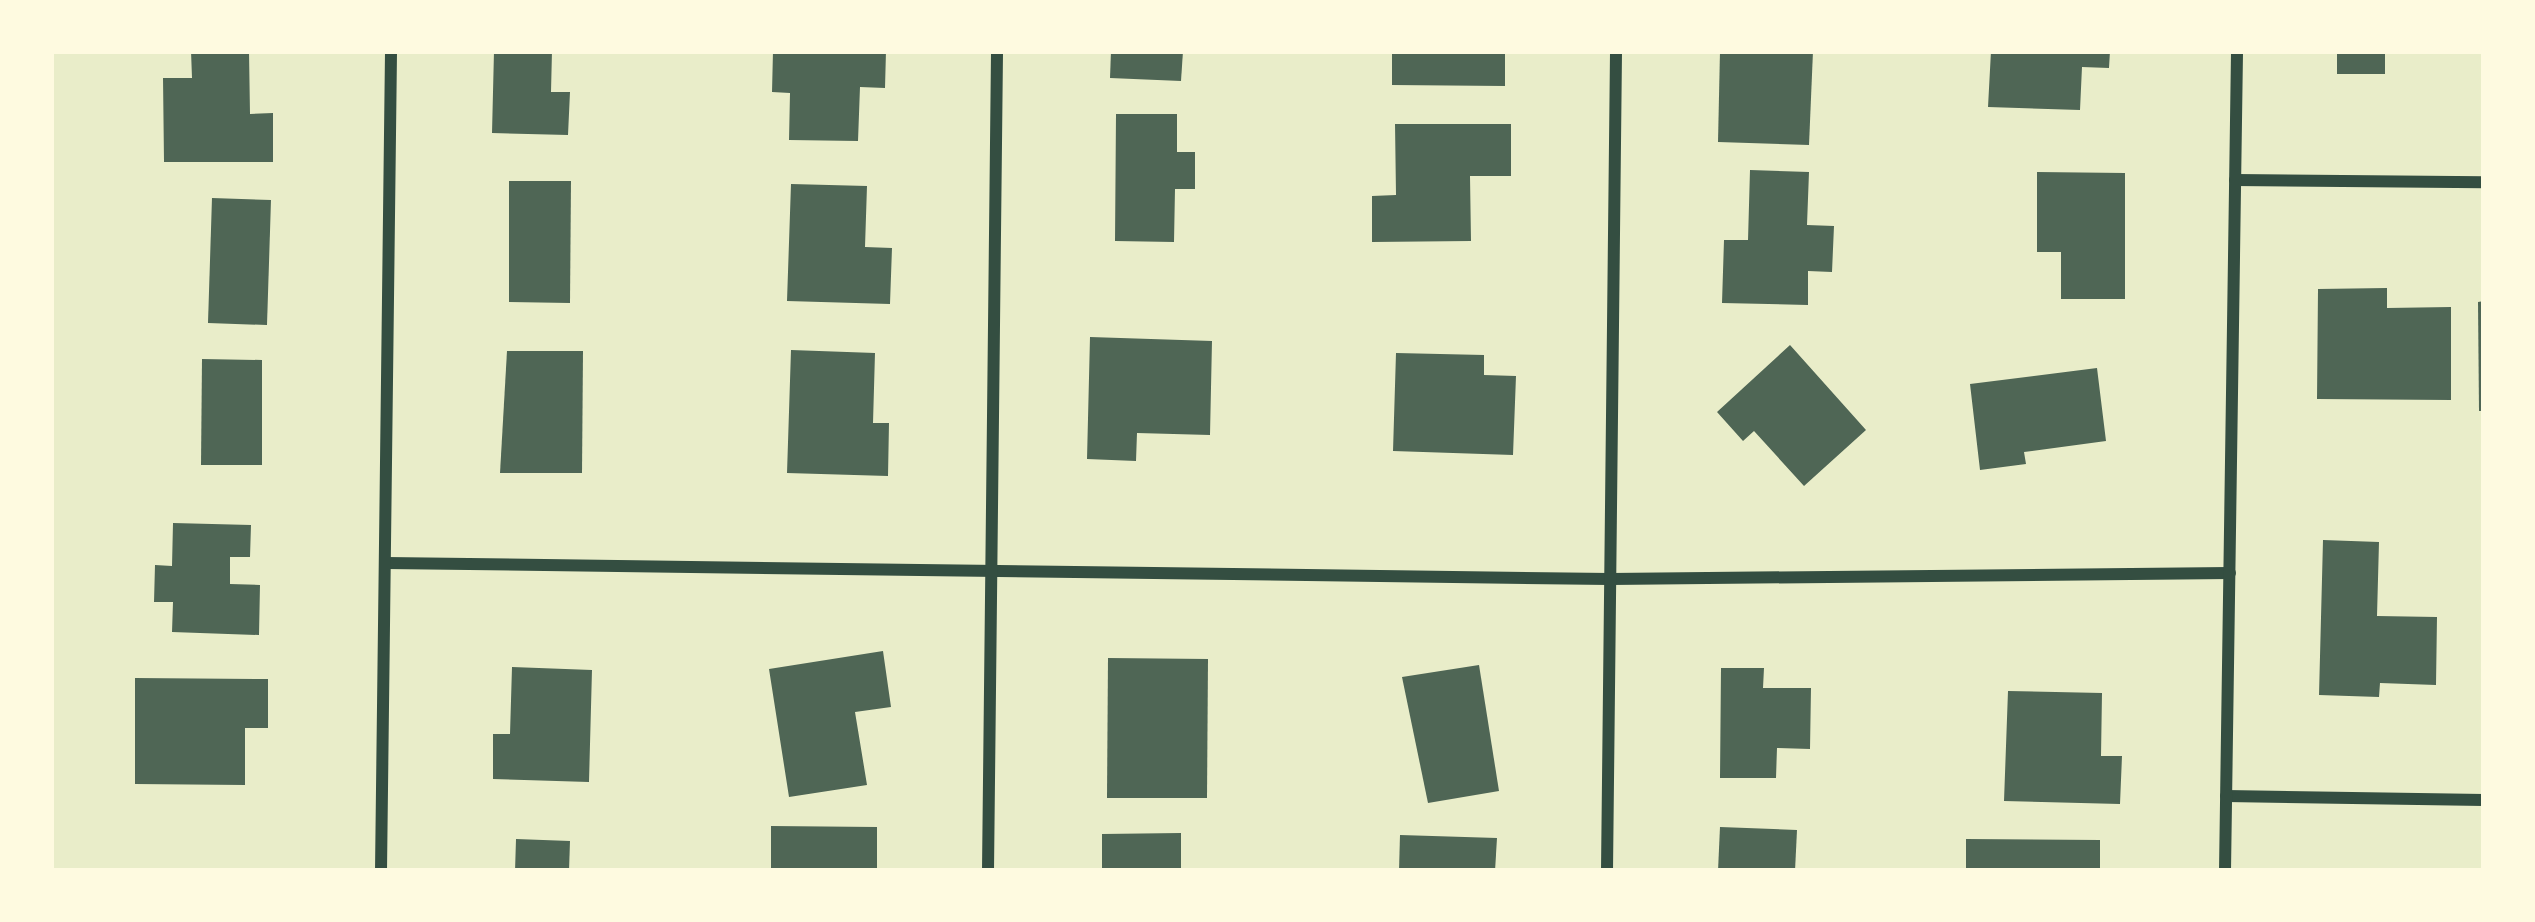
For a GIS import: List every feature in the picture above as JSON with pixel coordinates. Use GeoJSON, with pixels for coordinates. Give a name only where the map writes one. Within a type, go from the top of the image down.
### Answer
{"type":"FeatureCollection","features":[{"type":"Feature","properties":{"kind":"street"},"geometry":{"type":"LineString","coordinates":[[381,871],[391,51]]}},
{"type":"Feature","properties":{"kind":"street"},"geometry":{"type":"LineString","coordinates":[[988,871],[997,51]]}},
{"type":"Feature","properties":{"kind":"street"},"geometry":{"type":"LineString","coordinates":[[1607,871],[1616,51]]}},
{"type":"Feature","properties":{"kind":"street"},"geometry":{"type":"LineString","coordinates":[[2225,871],[2237,51]]}},
{"type":"Feature","properties":{"kind":"street"},"geometry":{"type":"LineString","coordinates":[[2235,179],[2484,182]]}},
{"type":"Feature","properties":{"kind":"street"},"geometry":{"type":"LineString","coordinates":[[386,563],[991,566],[1610,579],[2230,573]]}},
{"type":"Feature","properties":{"kind":"street"},"geometry":{"type":"LineString","coordinates":[[2226,796],[2484,800]]}},
{"type":"Feature","properties":{"kind":"building"},"geometry":{"type":"Polygon","coordinates":[[[191,51],[249,51],[250,114],[273,113],[273,162],[164,162],[163,78],[192,78],[191,51]]]}},
{"type":"Feature","properties":{"kind":"building"},"geometry":{"type":"Polygon","coordinates":[[[494,51],[552,51],[551,92],[570,92],[568,135],[492,133],[494,51]]]}},
{"type":"Feature","properties":{"kind":"building"},"geometry":{"type":"Polygon","coordinates":[[[773,51],[886,51],[885,88],[860,87],[858,141],[789,140],[790,93],[772,92],[773,51]]]}},
{"type":"Feature","properties":{"kind":"building"},"geometry":{"type":"Polygon","coordinates":[[[1111,51],[1183,51],[1181,81],[1110,78],[1111,51]]]}},
{"type":"Feature","properties":{"kind":"building"},"geometry":{"type":"Polygon","coordinates":[[[1392,51],[1505,51],[1505,86],[1392,85],[1392,51]]]}},
{"type":"Feature","properties":{"kind":"building"},"geometry":{"type":"Polygon","coordinates":[[[1720,51],[1813,51],[1809,145],[1718,142],[1720,51]]]}},
{"type":"Feature","properties":{"kind":"building"},"geometry":{"type":"Polygon","coordinates":[[[1991,51],[2110,51],[2109,68],[2082,67],[2080,110],[1988,107],[1991,51]]]}},
{"type":"Feature","properties":{"kind":"building"},"geometry":{"type":"Polygon","coordinates":[[[2337,51],[2385,51],[2385,74],[2337,74],[2337,51]]]}},
{"type":"Feature","properties":{"kind":"building"},"geometry":{"type":"Polygon","coordinates":[[[1116,114],[1177,114],[1177,152],[1195,152],[1195,189],[1175,189],[1174,242],[1115,241],[1116,114]]]}},
{"type":"Feature","properties":{"kind":"building"},"geometry":{"type":"Polygon","coordinates":[[[1395,124],[1511,124],[1511,176],[1470,176],[1471,241],[1372,242],[1372,196],[1396,195],[1395,124]]]}},
{"type":"Feature","properties":{"kind":"building"},"geometry":{"type":"Polygon","coordinates":[[[1750,170],[1809,172],[1807,225],[1834,226],[1832,272],[1808,271],[1808,305],[1722,303],[1724,240],[1748,240],[1750,170]]]}},
{"type":"Feature","properties":{"kind":"building"},"geometry":{"type":"Polygon","coordinates":[[[2037,172],[2125,173],[2125,299],[2061,299],[2061,252],[2037,252],[2037,172]]]}},
{"type":"Feature","properties":{"kind":"building"},"geometry":{"type":"Polygon","coordinates":[[[509,181],[571,181],[570,303],[509,302],[509,181]]]}},
{"type":"Feature","properties":{"kind":"building"},"geometry":{"type":"Polygon","coordinates":[[[791,184],[867,186],[865,247],[892,248],[890,304],[787,301],[791,184]]]}},
{"type":"Feature","properties":{"kind":"building"},"geometry":{"type":"Polygon","coordinates":[[[212,198],[271,200],[267,325],[208,323],[212,198]]]}},
{"type":"Feature","properties":{"kind":"building"},"geometry":{"type":"Polygon","coordinates":[[[2387,288],[2387,308],[2451,307],[2451,400],[2317,399],[2318,289],[2387,288]]]}},
{"type":"Feature","properties":{"kind":"building"},"geometry":{"type":"Polygon","coordinates":[[[2484,301],[2484,411],[2479,411],[2478,302],[2484,301]]]}},
{"type":"Feature","properties":{"kind":"building"},"geometry":{"type":"Polygon","coordinates":[[[1090,337],[1212,341],[1210,435],[1137,433],[1136,461],[1087,459],[1090,337]]]}},
{"type":"Feature","properties":{"kind":"building"},"geometry":{"type":"Polygon","coordinates":[[[1790,345],[1866,430],[1804,486],[1754,431],[1743,441],[1717,412],[1790,345]]]}},
{"type":"Feature","properties":{"kind":"building"},"geometry":{"type":"Polygon","coordinates":[[[791,350],[875,353],[873,423],[889,423],[888,476],[787,473],[791,350]]]}},
{"type":"Feature","properties":{"kind":"building"},"geometry":{"type":"Polygon","coordinates":[[[507,351],[583,351],[582,473],[500,473],[507,351]]]}},
{"type":"Feature","properties":{"kind":"building"},"geometry":{"type":"Polygon","coordinates":[[[1396,353],[1484,355],[1484,375],[1516,376],[1513,455],[1393,451],[1396,353]]]}},
{"type":"Feature","properties":{"kind":"building"},"geometry":{"type":"Polygon","coordinates":[[[202,359],[262,360],[262,465],[201,465],[202,359]]]}},
{"type":"Feature","properties":{"kind":"building"},"geometry":{"type":"Polygon","coordinates":[[[2097,368],[2106,441],[2024,452],[2026,464],[1980,470],[1970,384],[2097,368]]]}},
{"type":"Feature","properties":{"kind":"building"},"geometry":{"type":"Polygon","coordinates":[[[173,523],[251,525],[250,557],[230,557],[230,584],[260,585],[259,635],[172,632],[173,602],[154,602],[155,565],[172,566],[173,523]]]}},
{"type":"Feature","properties":{"kind":"building"},"geometry":{"type":"Polygon","coordinates":[[[2323,540],[2379,542],[2377,616],[2437,617],[2436,685],[2380,683],[2379,697],[2319,695],[2323,540]]]}},
{"type":"Feature","properties":{"kind":"building"},"geometry":{"type":"Polygon","coordinates":[[[883,651],[891,707],[855,712],[867,785],[789,797],[769,669],[883,651]]]}},
{"type":"Feature","properties":{"kind":"building"},"geometry":{"type":"Polygon","coordinates":[[[1108,658],[1208,659],[1207,798],[1107,798],[1108,658]]]}},
{"type":"Feature","properties":{"kind":"building"},"geometry":{"type":"Polygon","coordinates":[[[1479,665],[1499,791],[1428,803],[1402,677],[1479,665]]]}},
{"type":"Feature","properties":{"kind":"building"},"geometry":{"type":"Polygon","coordinates":[[[512,667],[592,670],[589,782],[493,779],[493,734],[510,734],[512,667]]]}},
{"type":"Feature","properties":{"kind":"building"},"geometry":{"type":"Polygon","coordinates":[[[1721,668],[1764,668],[1763,688],[1811,688],[1810,749],[1777,748],[1776,778],[1720,778],[1721,668]]]}},
{"type":"Feature","properties":{"kind":"building"},"geometry":{"type":"Polygon","coordinates":[[[135,678],[268,679],[268,728],[245,728],[245,785],[135,784],[135,678]]]}},
{"type":"Feature","properties":{"kind":"building"},"geometry":{"type":"Polygon","coordinates":[[[2008,691],[2102,693],[2101,756],[2122,756],[2120,804],[2004,801],[2008,691]]]}},
{"type":"Feature","properties":{"kind":"building"},"geometry":{"type":"Polygon","coordinates":[[[771,826],[877,827],[877,871],[771,871],[771,826]]]}},
{"type":"Feature","properties":{"kind":"building"},"geometry":{"type":"Polygon","coordinates":[[[1720,827],[1797,830],[1795,871],[1718,871],[1720,827]]]}},
{"type":"Feature","properties":{"kind":"building"},"geometry":{"type":"Polygon","coordinates":[[[1181,833],[1181,871],[1102,871],[1102,834],[1181,833]]]}},
{"type":"Feature","properties":{"kind":"building"},"geometry":{"type":"Polygon","coordinates":[[[1400,835],[1497,838],[1495,871],[1399,871],[1400,835]]]}},
{"type":"Feature","properties":{"kind":"building"},"geometry":{"type":"Polygon","coordinates":[[[516,839],[570,841],[569,871],[515,871],[516,839]]]}},
{"type":"Feature","properties":{"kind":"building"},"geometry":{"type":"Polygon","coordinates":[[[1966,839],[2100,840],[2100,871],[1966,871],[1966,839]]]}}]}
